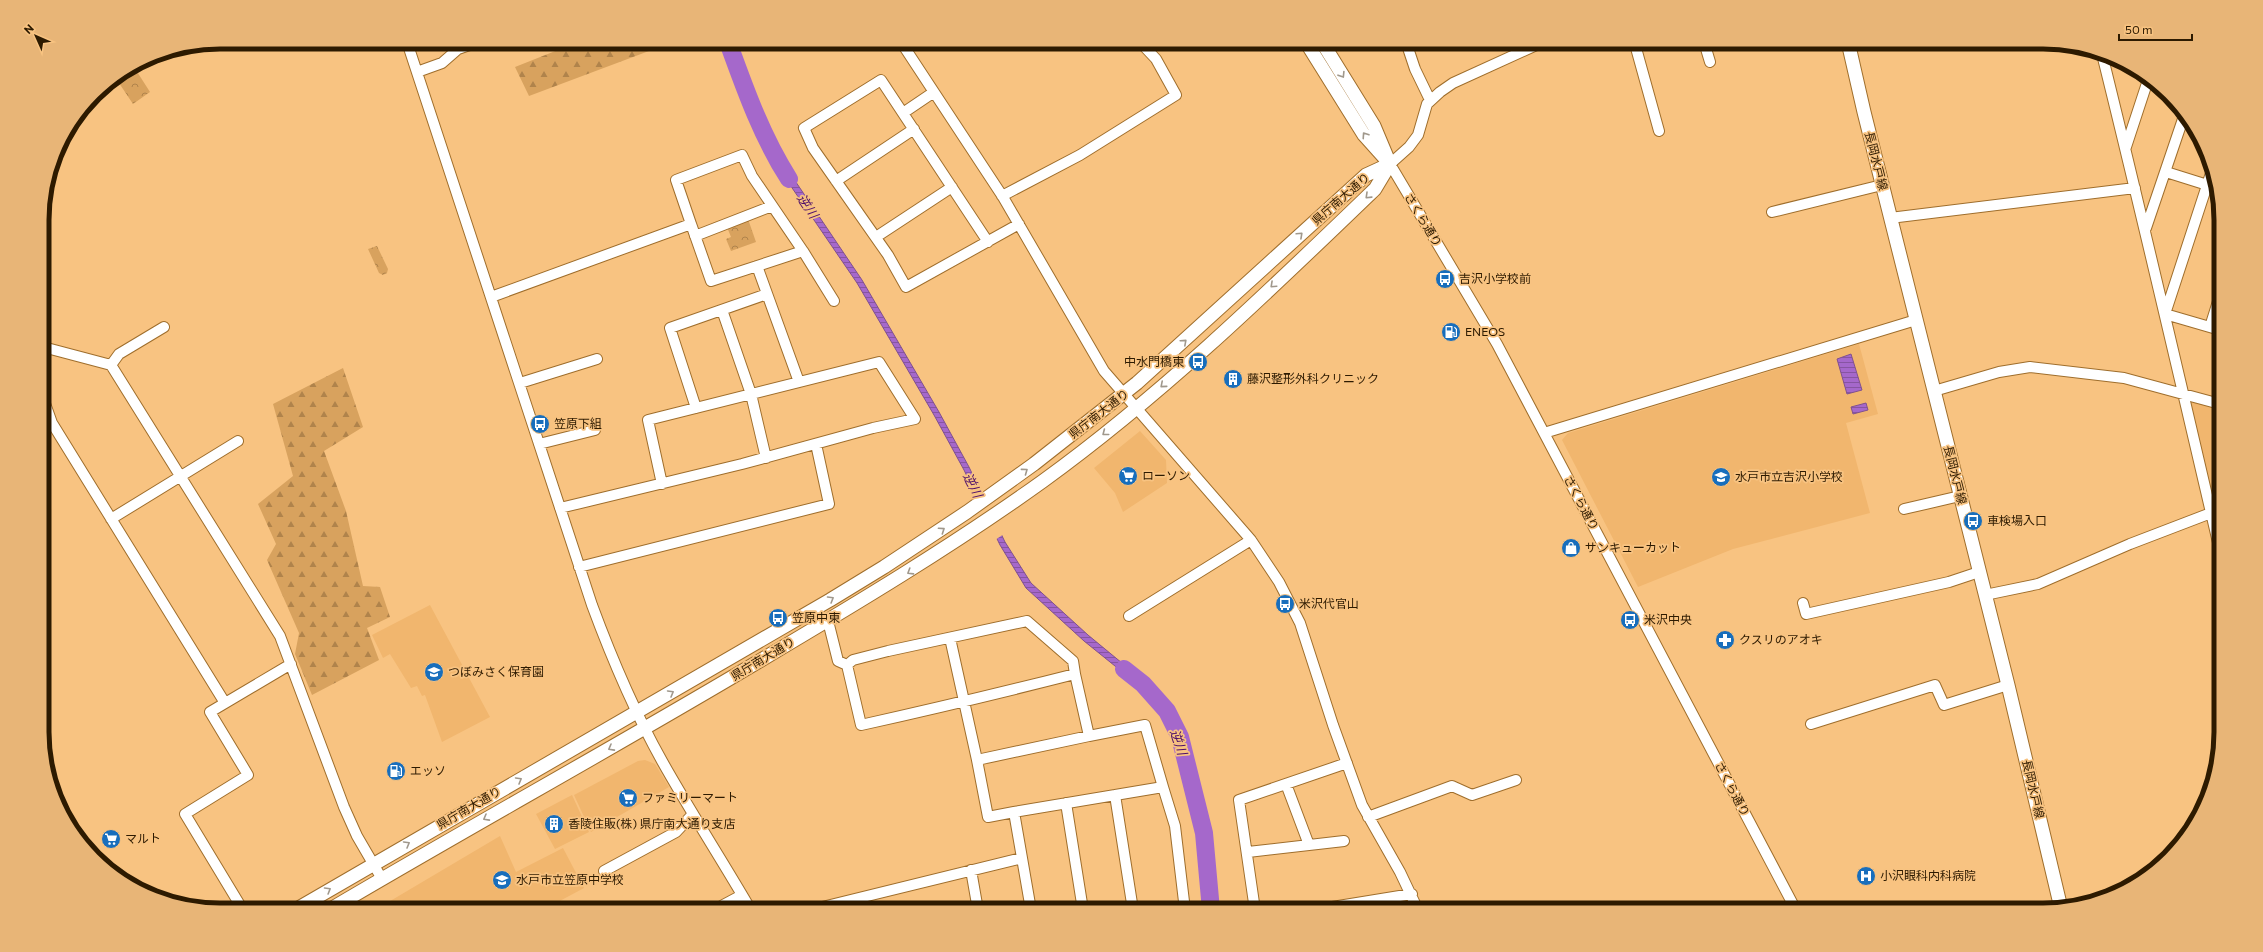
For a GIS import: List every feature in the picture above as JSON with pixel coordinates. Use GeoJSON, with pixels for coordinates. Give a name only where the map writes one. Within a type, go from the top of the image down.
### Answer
{"type":"FeatureCollection","features":[{"type":"Feature","properties":{"kind":"main road","name":"さくら通り"},"geometry":{"type":"LineString","coordinates":[[1310,49],[1364,135],[1390,164]]}},
{"type":"Feature","properties":{"kind":"main road","name":"さくら通り"},"geometry":{"type":"LineString","coordinates":[[1326,49],[1374,126],[1390,164]]}},
{"type":"Feature","properties":{"kind":"main road","name":"長岡水戸線"},"geometry":{"type":"LineString","coordinates":[[1850,49],[1890,218],[2008,685],[2060,902]]}},
{"type":"Feature","properties":{"kind":"main road","name":"県庁南大通り"},"geometry":{"type":"LineString","coordinates":[[307,903],[884,567],[967,512],[1123,395],[1366,175],[1390,164]]}},
{"type":"Feature","properties":{"kind":"main road","name":"県庁南大通り"},"geometry":{"type":"LineString","coordinates":[[341,903],[646,728],[828,621],[908,573],[977,527],[1045,479],[1135,409],[1219,337],[1370,194],[1390,164]]}},
{"type":"Feature","properties":{"kind":"street"},"geometry":{"type":"LineString","coordinates":[[409,49],[540,444],[579,567],[606,643],[637,712],[693,814],[747,903]]}},
{"type":"Feature","properties":{"kind":"street"},"geometry":{"type":"LineString","coordinates":[[417,72],[442,63],[460,49]]}},
{"type":"Feature","properties":{"kind":"street"},"geometry":{"type":"LineString","coordinates":[[905,49],[1002,196],[1092,352],[1123,395],[1251,540],[1279,582],[1297,618],[1347,763],[1368,817],[1412,894],[1415,903]]}},
{"type":"Feature","properties":{"kind":"street"},"geometry":{"type":"LineString","coordinates":[[1002,196],[1080,155],[1176,95],[1156,59],[1147,49]]}},
{"type":"Feature","properties":{"kind":"street"},"geometry":{"type":"LineString","coordinates":[[1408,49],[1415,69],[1430,100]]}},
{"type":"Feature","properties":{"kind":"street"},"geometry":{"type":"LineString","coordinates":[[1390,164],[1409,147],[1418,135],[1430,100],[1453,83],[1528,49]]}},
{"type":"Feature","properties":{"kind":"street"},"geometry":{"type":"LineString","coordinates":[[1636,49],[1659,131]]}},
{"type":"Feature","properties":{"kind":"street"},"geometry":{"type":"LineString","coordinates":[[1706,49],[1710,62]]}},
{"type":"Feature","properties":{"kind":"street"},"geometry":{"type":"LineString","coordinates":[[2103,60],[2146,228],[2182,392],[2214,522]]}},
{"type":"Feature","properties":{"kind":"street"},"geometry":{"type":"LineString","coordinates":[[988,242],[881,80],[804,128],[813,148],[876,237],[906,287],[988,242],[1019,224]]}},
{"type":"Feature","properties":{"kind":"street"},"geometry":{"type":"LineString","coordinates":[[2125,148],[2147,84]]}},
{"type":"Feature","properties":{"kind":"street"},"geometry":{"type":"LineString","coordinates":[[903,113],[934,92]]}},
{"type":"Feature","properties":{"kind":"street"},"geometry":{"type":"LineString","coordinates":[[2146,228],[2182,121]]}},
{"type":"Feature","properties":{"kind":"street"},"geometry":{"type":"LineString","coordinates":[[836,181],[914,129]]}},
{"type":"Feature","properties":{"kind":"street"},"geometry":{"type":"LineString","coordinates":[[803,250],[711,281],[676,180],[742,155],[752,176],[803,250],[834,301]]}},
{"type":"Feature","properties":{"kind":"street","name":"さくら通り"},"geometry":{"type":"LineString","coordinates":[[1390,164],[1469,295],[1544,432],[1792,903]]}},
{"type":"Feature","properties":{"kind":"street"},"geometry":{"type":"LineString","coordinates":[[2166,172],[2211,187]]}},
{"type":"Feature","properties":{"kind":"street"},"geometry":{"type":"LineString","coordinates":[[1772,212],[1882,185]]}},
{"type":"Feature","properties":{"kind":"street"},"geometry":{"type":"LineString","coordinates":[[876,237],[952,187]]}},
{"type":"Feature","properties":{"kind":"street"},"geometry":{"type":"LineString","coordinates":[[1890,218],[2135,188]]}},
{"type":"Feature","properties":{"kind":"street"},"geometry":{"type":"LineString","coordinates":[[2164,314],[2211,189]]}},
{"type":"Feature","properties":{"kind":"street"},"geometry":{"type":"LineString","coordinates":[[695,236],[772,206]]}},
{"type":"Feature","properties":{"kind":"street"},"geometry":{"type":"LineString","coordinates":[[491,297],[691,224]]}},
{"type":"Feature","properties":{"kind":"street"},"geometry":{"type":"LineString","coordinates":[[757,266],[799,382]]}},
{"type":"Feature","properties":{"kind":"street"},"geometry":{"type":"LineString","coordinates":[[696,408],[670,328],[767,294]]}},
{"type":"Feature","properties":{"kind":"street"},"geometry":{"type":"LineString","coordinates":[[722,310],[750,394],[766,458]]}},
{"type":"Feature","properties":{"kind":"street"},"geometry":{"type":"LineString","coordinates":[[2164,314],[2214,328]]}},
{"type":"Feature","properties":{"kind":"street"},"geometry":{"type":"LineString","coordinates":[[2210,327],[2214,314]]}},
{"type":"Feature","properties":{"kind":"street"},"geometry":{"type":"LineString","coordinates":[[1544,432],[1916,320]]}},
{"type":"Feature","properties":{"kind":"street"},"geometry":{"type":"LineString","coordinates":[[111,365],[119,354],[164,327]]}},
{"type":"Feature","properties":{"kind":"street"},"geometry":{"type":"LineString","coordinates":[[49,349],[111,365],[182,476],[280,636],[344,807],[382,879]]}},
{"type":"Feature","properties":{"kind":"street"},"geometry":{"type":"LineString","coordinates":[[520,383],[597,359]]}},
{"type":"Feature","properties":{"kind":"street"},"geometry":{"type":"LineString","coordinates":[[560,508],[662,484],[766,458],[915,419],[879,362],[648,420],[662,484]]}},
{"type":"Feature","properties":{"kind":"street"},"geometry":{"type":"LineString","coordinates":[[1934,390],[1999,372],[2030,367],[2105,374],[2182,392],[2214,402]]}},
{"type":"Feature","properties":{"kind":"street"},"geometry":{"type":"LineString","coordinates":[[49,415],[52,423],[225,703]]}},
{"type":"Feature","properties":{"kind":"street"},"geometry":{"type":"LineString","coordinates":[[540,444],[595,430]]}},
{"type":"Feature","properties":{"kind":"street"},"geometry":{"type":"LineString","coordinates":[[111,519],[238,441]]}},
{"type":"Feature","properties":{"kind":"street"},"geometry":{"type":"LineString","coordinates":[[579,567],[830,504],[816,444]]}},
{"type":"Feature","properties":{"kind":"street"},"geometry":{"type":"LineString","coordinates":[[1904,509],[1960,496]]}},
{"type":"Feature","properties":{"kind":"street"},"geometry":{"type":"LineString","coordinates":[[1985,595],[2038,584],[2130,544],[2212,513]]}},
{"type":"Feature","properties":{"kind":"street"},"geometry":{"type":"LineString","coordinates":[[1129,616],[1251,540]]}},
{"type":"Feature","properties":{"kind":"street"},"geometry":{"type":"LineString","coordinates":[[1803,603],[1806,614],[1949,582],[1979,572]]}},
{"type":"Feature","properties":{"kind":"street"},"geometry":{"type":"LineString","coordinates":[[828,621],[838,661],[847,665]]}},
{"type":"Feature","properties":{"kind":"street"},"geometry":{"type":"LineString","coordinates":[[847,665],[854,660],[888,651],[1027,621],[1073,661],[1089,736]]}},
{"type":"Feature","properties":{"kind":"street"},"geometry":{"type":"LineString","coordinates":[[950,638],[965,701],[988,817],[1163,786]]}},
{"type":"Feature","properties":{"kind":"street"},"geometry":{"type":"LineString","coordinates":[[238,903],[185,814],[248,774],[210,712],[290,664]]}},
{"type":"Feature","properties":{"kind":"street"},"geometry":{"type":"LineString","coordinates":[[847,665],[861,725],[1075,674]]}},
{"type":"Feature","properties":{"kind":"street"},"geometry":{"type":"LineString","coordinates":[[1811,724],[1935,685],[1944,705],[2008,685]]}},
{"type":"Feature","properties":{"kind":"street"},"geometry":{"type":"LineString","coordinates":[[977,760],[1144,725],[1175,826],[1184,903]]}},
{"type":"Feature","properties":{"kind":"street"},"geometry":{"type":"LineString","coordinates":[[1254,903],[1248,852],[1239,800],[1347,763]]}},
{"type":"Feature","properties":{"kind":"street"},"geometry":{"type":"LineString","coordinates":[[1368,817],[1452,786],[1472,795],[1516,780]]}},
{"type":"Feature","properties":{"kind":"street"},"geometry":{"type":"LineString","coordinates":[[1286,784],[1309,845]]}},
{"type":"Feature","properties":{"kind":"street"},"geometry":{"type":"LineString","coordinates":[[1115,795],[1132,903]]}},
{"type":"Feature","properties":{"kind":"street"},"geometry":{"type":"LineString","coordinates":[[1066,803],[1083,903]]}},
{"type":"Feature","properties":{"kind":"street"},"geometry":{"type":"LineString","coordinates":[[1014,812],[1030,903]]}},
{"type":"Feature","properties":{"kind":"street"},"geometry":{"type":"LineString","coordinates":[[604,871],[676,832],[693,814]]}},
{"type":"Feature","properties":{"kind":"street"},"geometry":{"type":"LineString","coordinates":[[1248,852],[1344,841]]}},
{"type":"Feature","properties":{"kind":"street"},"geometry":{"type":"LineString","coordinates":[[838,903],[1022,858]]}},
{"type":"Feature","properties":{"kind":"street"},"geometry":{"type":"LineString","coordinates":[[971,870],[977,903]]}},
{"type":"Feature","properties":{"kind":"street"},"geometry":{"type":"LineString","coordinates":[[726,903],[742,894]]}},
{"type":"Feature","properties":{"kind":"street"},"geometry":{"type":"LineString","coordinates":[[1357,903],[1412,894]]}},
{"type":"Feature","properties":{"kind":"shaded area","name":"水戸市立吉沢小学校"},"geometry":{"type":"Polygon","coordinates":[[[1859,344],[1878,414],[1846,423],[1870,513],[1733,549],[1638,587],[1562,440],[1568,433],[1859,344]]]}},
{"type":"Feature","properties":{"kind":"shaded area"},"geometry":{"type":"Polygon","coordinates":[[[2191,401],[2214,408],[2214,510],[2188,404],[2191,401]]]}},
{"type":"Feature","properties":{"kind":"shaded area"},"geometry":{"type":"Polygon","coordinates":[[[1140,431],[1166,460],[1167,483],[1123,512],[1115,493],[1094,468],[1140,431]]]}},
{"type":"Feature","properties":{"kind":"shaded area","name":"つぼみさく保育園"},"geometry":{"type":"Polygon","coordinates":[[[430,605],[490,717],[442,742],[425,695],[422,696],[417,686],[411,688],[390,654],[383,658],[372,635],[430,605]]]}},
{"type":"Feature","properties":{"kind":"shaded area"},"geometry":{"type":"Polygon","coordinates":[[[645,760],[655,764],[669,787],[591,832],[574,795],[638,761],[645,760]]]}},
{"type":"Feature","properties":{"kind":"shaded area"},"geometry":{"type":"Polygon","coordinates":[[[572,795],[589,832],[555,849],[536,814],[572,795]]]}},
{"type":"Feature","properties":{"kind":"shaded area","name":"水戸市立笠原中学校"},"geometry":{"type":"Polygon","coordinates":[[[500,836],[516,872],[563,848],[584,888],[556,903],[387,903],[500,836]]]}},
{"type":"Feature","properties":{"kind":"green space"},"geometry":{"type":"Polygon","coordinates":[[[560,49],[654,49],[529,96],[515,67],[560,49]]]}},
{"type":"Feature","properties":{"kind":"green space"},"geometry":{"type":"Polygon","coordinates":[[[136,71],[150,92],[133,104],[119,83],[111,88],[136,71]]]}},
{"type":"Feature","properties":{"kind":"green space"},"geometry":{"type":"Polygon","coordinates":[[[748,219],[756,242],[731,251],[726,239],[731,237],[727,227],[748,219]]]}},
{"type":"Feature","properties":{"kind":"green space"},"geometry":{"type":"Polygon","coordinates":[[[377,246],[388,269],[387,273],[383,275],[379,273],[368,249],[377,246]]]}},
{"type":"Feature","properties":{"kind":"green space"},"geometry":{"type":"Polygon","coordinates":[[[343,368],[363,427],[324,451],[346,511],[363,586],[380,587],[390,617],[367,628],[379,660],[312,695],[295,654],[299,633],[267,560],[276,544],[258,504],[293,476],[273,404],[343,368]]]}},
{"type":"Feature","properties":{"kind":"water"},"geometry":{"type":"Polygon","coordinates":[[[779,157],[862,280],[939,412],[969,467],[1005,542],[1031,583],[1088,635],[1145,682],[1141,687],[1084,641],[1026,588],[1000,545],[964,470],[934,415],[857,283],[773,160],[779,157]]]}},
{"type":"Feature","properties":{"kind":"water"},"geometry":{"type":"Polygon","coordinates":[[[1851,354],[1862,390],[1847,394],[1837,359],[1851,354]]]}},
{"type":"Feature","properties":{"kind":"water"},"geometry":{"type":"Polygon","coordinates":[[[1866,403],[1868,410],[1853,414],[1851,407],[1866,403]]]}},
{"type":"Feature","properties":{"kind":"pier"},"geometry":{"type":"Polygon","coordinates":[[[978,481],[1004,534],[995,540],[970,487],[978,481]]]}},
{"type":"Feature","properties":{"kind":"waterway","name":"逆川"},"geometry":{"type":"LineString","coordinates":[[731,49],[762,130],[789,179]]}},
{"type":"Feature","properties":{"kind":"waterway","name":"逆川"},"geometry":{"type":"LineString","coordinates":[[1124,669],[1143,684],[1167,711],[1180,737],[1204,833],[1210,903]]}},
{"type":"Feature","properties":{"kind":"place","name":"吉沢小学校前"},"geometry":{"type":"Point","coordinates":[1445,279]}},
{"type":"Feature","properties":{"kind":"place","name":"ENEOS"},"geometry":{"type":"Point","coordinates":[1451,332]}},
{"type":"Feature","properties":{"kind":"place","name":"中水門橋東"},"geometry":{"type":"Point","coordinates":[1198,362]}},
{"type":"Feature","properties":{"kind":"place","name":"藤沢整形外科クリニック"},"geometry":{"type":"Point","coordinates":[1233,379]}},
{"type":"Feature","properties":{"kind":"place","name":"笠原下組"},"geometry":{"type":"Point","coordinates":[540,424]}},
{"type":"Feature","properties":{"kind":"place","name":"ローソン"},"geometry":{"type":"Point","coordinates":[1128,476]}},
{"type":"Feature","properties":{"kind":"place","name":"水戸市立吉沢小学校"},"geometry":{"type":"Point","coordinates":[1721,477]}},
{"type":"Feature","properties":{"kind":"place","name":"車検場入口"},"geometry":{"type":"Point","coordinates":[1973,521]}},
{"type":"Feature","properties":{"kind":"place","name":"サンキューカット"},"geometry":{"type":"Point","coordinates":[1571,548]}},
{"type":"Feature","properties":{"kind":"place","name":"米沢代官山"},"geometry":{"type":"Point","coordinates":[1285,604]}},
{"type":"Feature","properties":{"kind":"place","name":"笠原中東"},"geometry":{"type":"Point","coordinates":[778,618]}},
{"type":"Feature","properties":{"kind":"place","name":"米沢中央"},"geometry":{"type":"Point","coordinates":[1630,620]}},
{"type":"Feature","properties":{"kind":"place","name":"クスリのアオキ"},"geometry":{"type":"Point","coordinates":[1725,640]}},
{"type":"Feature","properties":{"kind":"place","name":"つぼみさく保育園"},"geometry":{"type":"Point","coordinates":[434,672]}},
{"type":"Feature","properties":{"kind":"place","name":"エッソ"},"geometry":{"type":"Point","coordinates":[396,771]}},
{"type":"Feature","properties":{"kind":"place","name":"ファミリーマート"},"geometry":{"type":"Point","coordinates":[628,798]}},
{"type":"Feature","properties":{"kind":"place","name":"香陵住販(株) 県庁南大通り支店"},"geometry":{"type":"Point","coordinates":[554,824]}},
{"type":"Feature","properties":{"kind":"place","name":"マルト"},"geometry":{"type":"Point","coordinates":[111,839]}},
{"type":"Feature","properties":{"kind":"place","name":"小沢眼科内科病院"},"geometry":{"type":"Point","coordinates":[1866,876]}},
{"type":"Feature","properties":{"kind":"place","name":"水戸市立笠原中学校"},"geometry":{"type":"Point","coordinates":[502,880]}}]}
